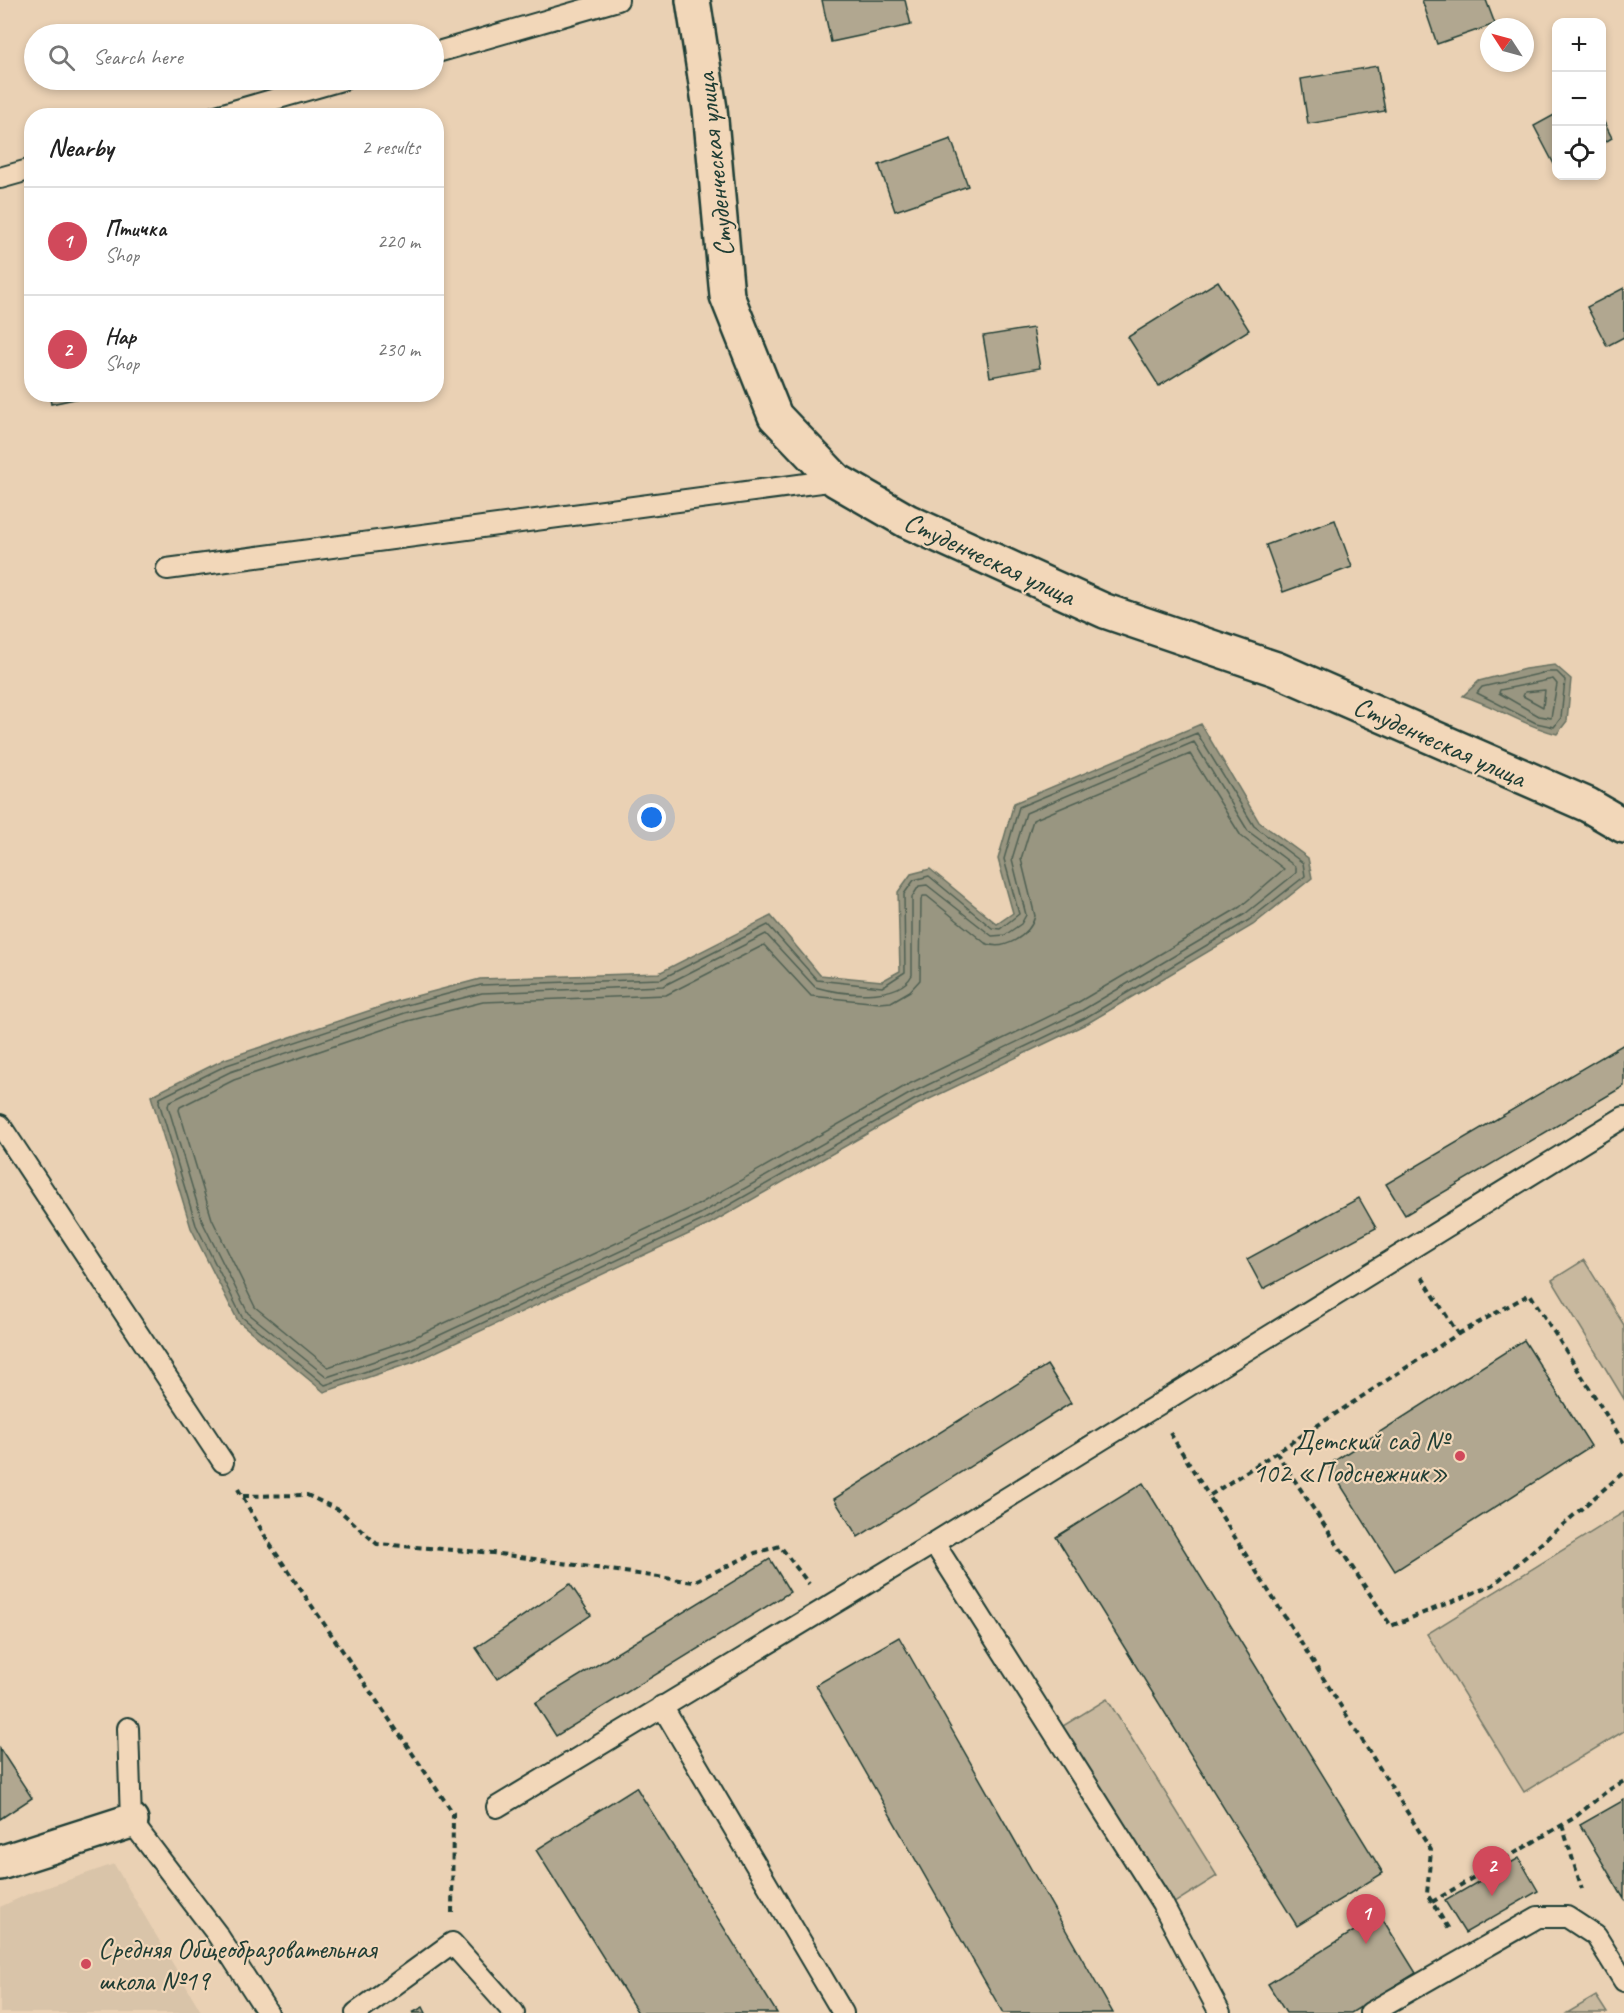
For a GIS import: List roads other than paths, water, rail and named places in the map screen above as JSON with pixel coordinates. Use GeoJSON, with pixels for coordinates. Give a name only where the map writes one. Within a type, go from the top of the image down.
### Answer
{"type":"FeatureCollection","features":[{"type":"Feature","properties":{"kind":"street","name":"Студенческая улица"},"geometry":{"type":"LineString","coordinates":[[693,0],[710,109],[727,296],[776,416],[836,480],[907,520],[1105,611],[1276,669],[1577,801],[1624,826]]}},
{"type":"Feature","properties":{"kind":"street"},"geometry":{"type":"LineString","coordinates":[[0,1863],[131,1821]]}},
{"type":"Feature","properties":{"kind":"lane"},"geometry":{"type":"LineString","coordinates":[[444,50],[618,0]]}},
{"type":"Feature","properties":{"kind":"lane"},"geometry":{"type":"LineString","coordinates":[[244,108],[307,90]]}},
{"type":"Feature","properties":{"kind":"lane"},"geometry":{"type":"LineString","coordinates":[[0,178],[24,171]]}},
{"type":"Feature","properties":{"kind":"lane"},"geometry":{"type":"LineString","coordinates":[[167,569],[836,480]]}},
{"type":"Feature","properties":{"kind":"lane"},"geometry":{"type":"LineString","coordinates":[[497,1807],[934,1543],[1624,1117]]}},
{"type":"Feature","properties":{"kind":"lane"},"geometry":{"type":"LineString","coordinates":[[0,1125],[223,1462]]}},
{"type":"Feature","properties":{"kind":"lane"},"geometry":{"type":"LineString","coordinates":[[934,1543],[1162,1903],[1220,2013]]}},
{"type":"Feature","properties":{"kind":"lane"},"geometry":{"type":"LineString","coordinates":[[662,1706],[843,2013]]}},
{"type":"Feature","properties":{"kind":"lane"},"geometry":{"type":"LineString","coordinates":[[128,1728],[131,1821],[217,1934],[268,2013]]}},
{"type":"Feature","properties":{"kind":"lane"},"geometry":{"type":"LineString","coordinates":[[1370,2013],[1539,1917],[1568,1917],[1596,1936],[1624,1981]]}},
{"type":"Feature","properties":{"kind":"lane"},"geometry":{"type":"LineString","coordinates":[[356,2013],[452,1943],[514,2013]]}},
{"type":"Feature","properties":{"kind":"water"},"geometry":{"type":"Polygon","coordinates":[[[1555,665],[1571,679],[1567,721],[1557,734],[1463,696],[1479,681],[1525,669],[1555,665]]]}},
{"type":"Feature","properties":{"kind":"water"},"geometry":{"type":"Polygon","coordinates":[[[1201,724],[1259,822],[1308,858],[1312,878],[1253,925],[1088,1023],[917,1105],[706,1226],[414,1362],[324,1392],[238,1321],[191,1228],[151,1096],[225,1059],[401,1000],[480,979],[659,973],[771,916],[820,975],[882,981],[900,971],[898,892],[911,874],[930,869],[997,924],[1013,913],[998,859],[1014,803],[1201,724]]]}},
{"type":"Feature","properties":{"kind":"place","name":"Детский сад № 102 «Подснежник»"},"geometry":{"type":"Point","coordinates":[1460,1456]}},
{"type":"Feature","properties":{"kind":"place","name":"Нар"},"geometry":{"type":"Point","coordinates":[1492,1896]}},
{"type":"Feature","properties":{"kind":"place","name":"Птичка"},"geometry":{"type":"Point","coordinates":[1366,1944]}},
{"type":"Feature","properties":{"kind":"place","name":"Средняя Общеобразовательная школа №19"},"geometry":{"type":"Point","coordinates":[86,1964]}}]}
